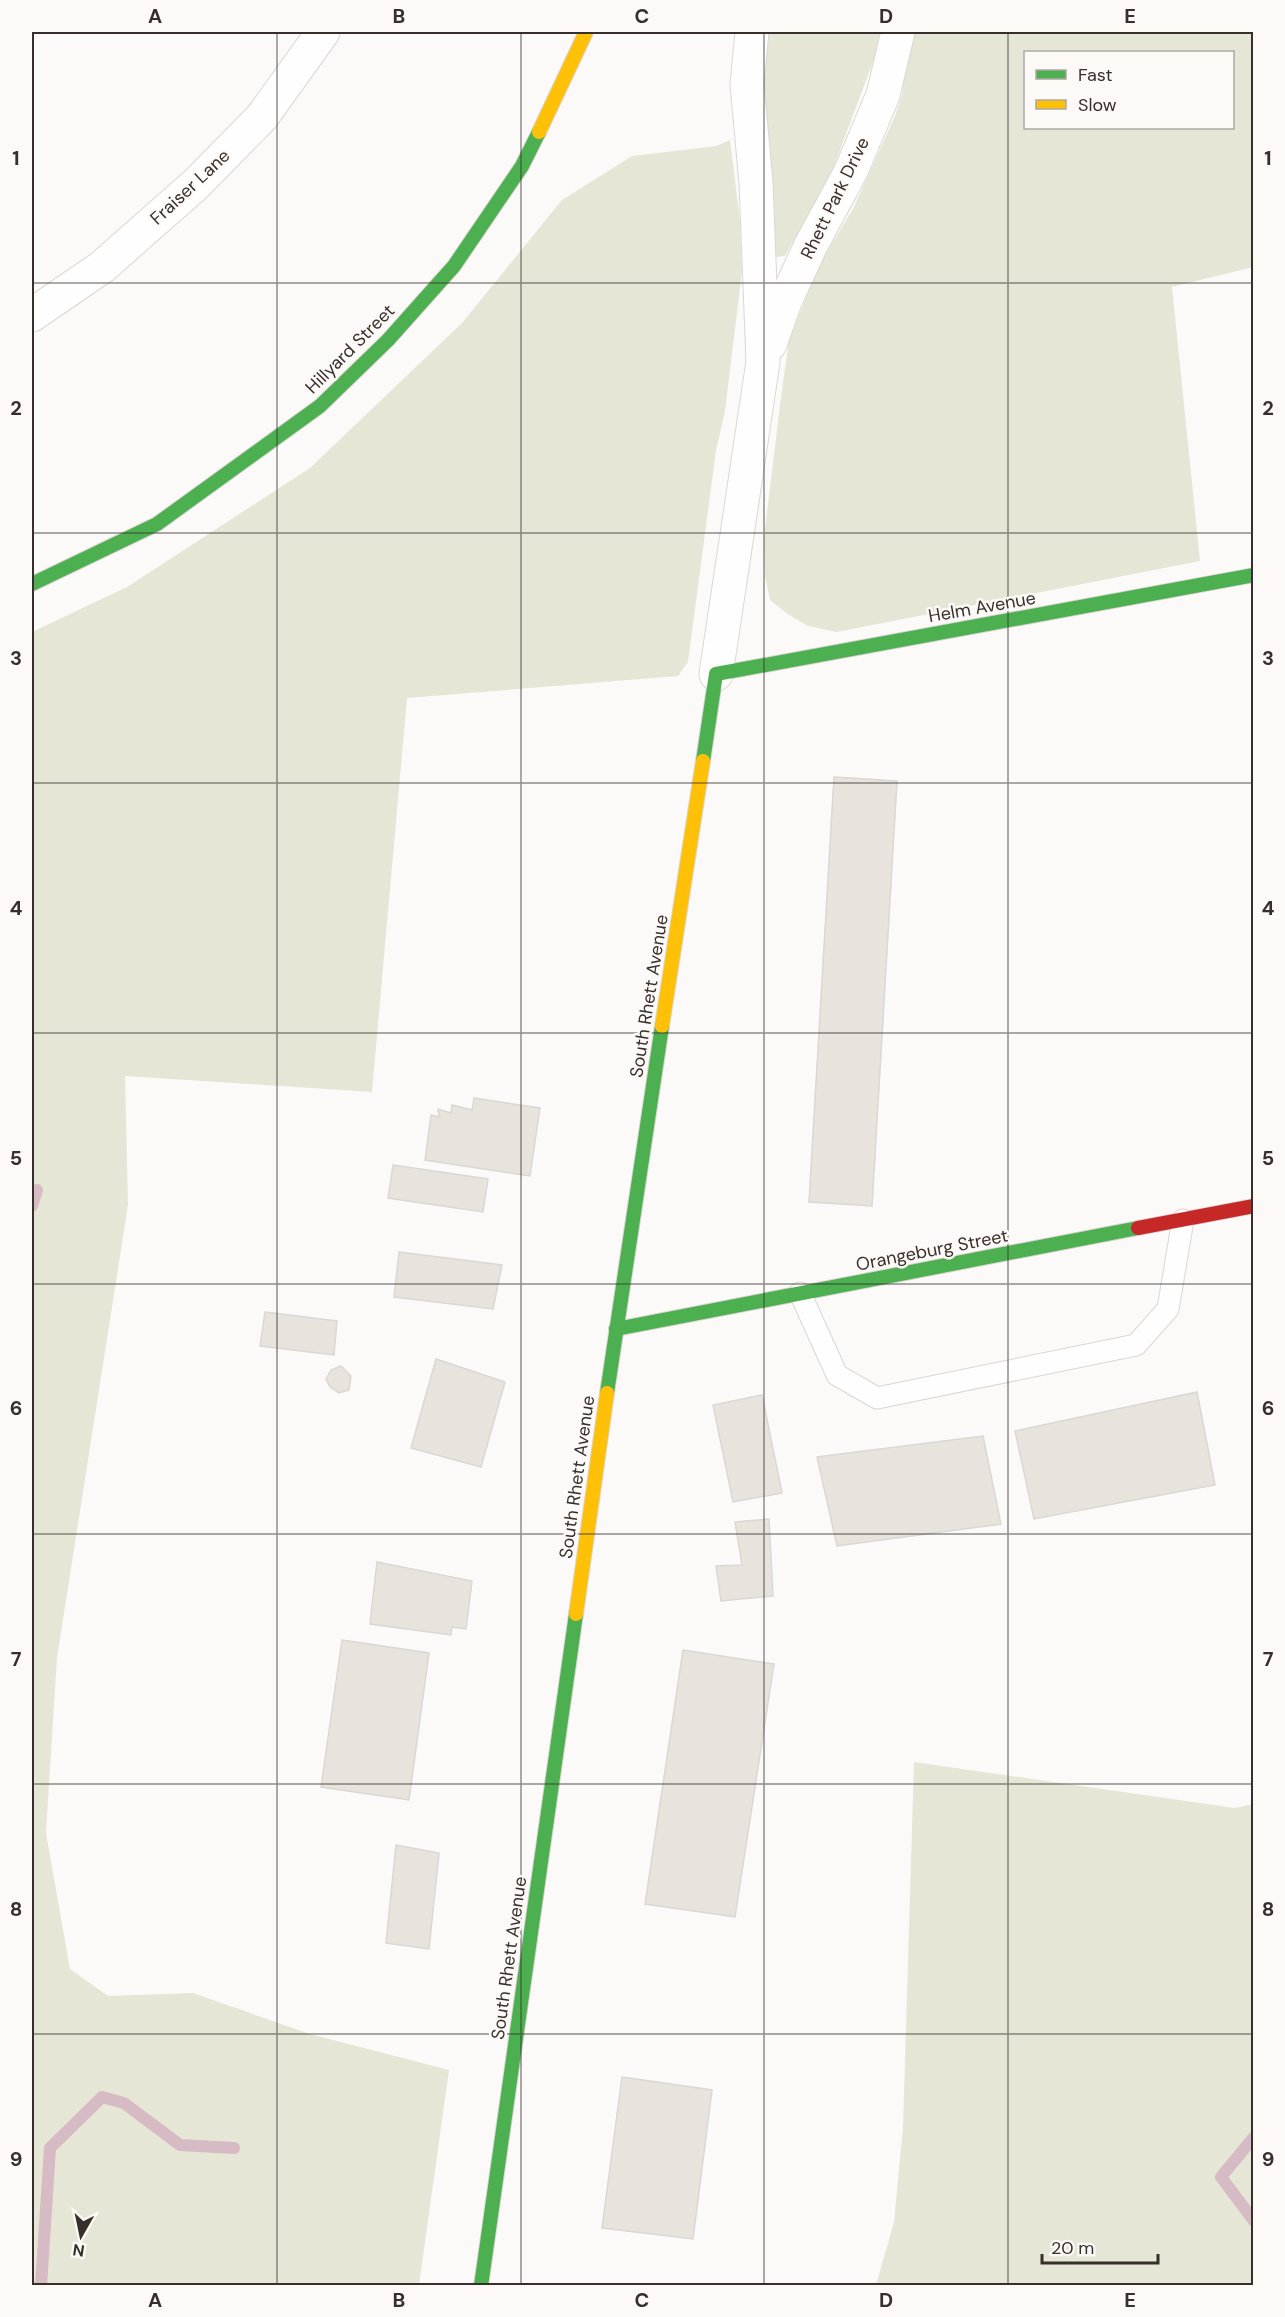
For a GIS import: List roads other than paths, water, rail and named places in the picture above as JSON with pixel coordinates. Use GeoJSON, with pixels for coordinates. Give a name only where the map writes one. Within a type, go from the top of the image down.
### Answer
{"type":"FeatureCollection","features":[{"type":"Feature","properties":{"kind":"street","name":"Fraiser Lane"},"geometry":{"type":"LineString","coordinates":[[32,315],[102,267],[195,185],[262,117],[323,32]]}},
{"type":"Feature","properties":{"kind":"street","name":"Hillyard Street"},"geometry":{"type":"LineString","coordinates":[[32,584],[157,524],[320,406],[388,340],[454,266],[522,166],[562,87],[586,32]]}},
{"type":"Feature","properties":{"kind":"street","name":"Rhett Park Drive"},"geometry":{"type":"LineString","coordinates":[[716,674],[763,362],[758,206],[747,84],[752,32]]}},
{"type":"Feature","properties":{"kind":"street","name":"Rhett Park Drive"},"geometry":{"type":"LineString","coordinates":[[763,362],[786,299],[811,245],[851,171],[883,95],[898,32]]}},
{"type":"Feature","properties":{"kind":"street","name":"Helm Avenue"},"geometry":{"type":"LineString","coordinates":[[716,674],[1254,575]]}},
{"type":"Feature","properties":{"kind":"street","name":"South Rhett Avenue"},"geometry":{"type":"LineString","coordinates":[[480,2286],[616,1329],[716,674]]}},
{"type":"Feature","properties":{"kind":"street","name":"Orangeburg Street"},"geometry":{"type":"LineString","coordinates":[[616,1329],[1254,1206]]}},
{"type":"Feature","properties":{"kind":"lane"},"geometry":{"type":"LineString","coordinates":[[800,1293],[837,1375],[877,1398],[1136,1345],[1168,1310],[1183,1220]]}},
{"type":"Feature","properties":{"kind":"waterway"},"geometry":{"type":"LineString","coordinates":[[32,1206],[37,1190]]}},
{"type":"Feature","properties":{"kind":"waterway"},"geometry":{"type":"LineString","coordinates":[[41,2286],[50,2148],[102,2097],[124,2103],[180,2145],[234,2148]]}},
{"type":"Feature","properties":{"kind":"waterway"},"geometry":{"type":"LineString","coordinates":[[1254,2137],[1221,2177],[1254,2221]]}}]}
